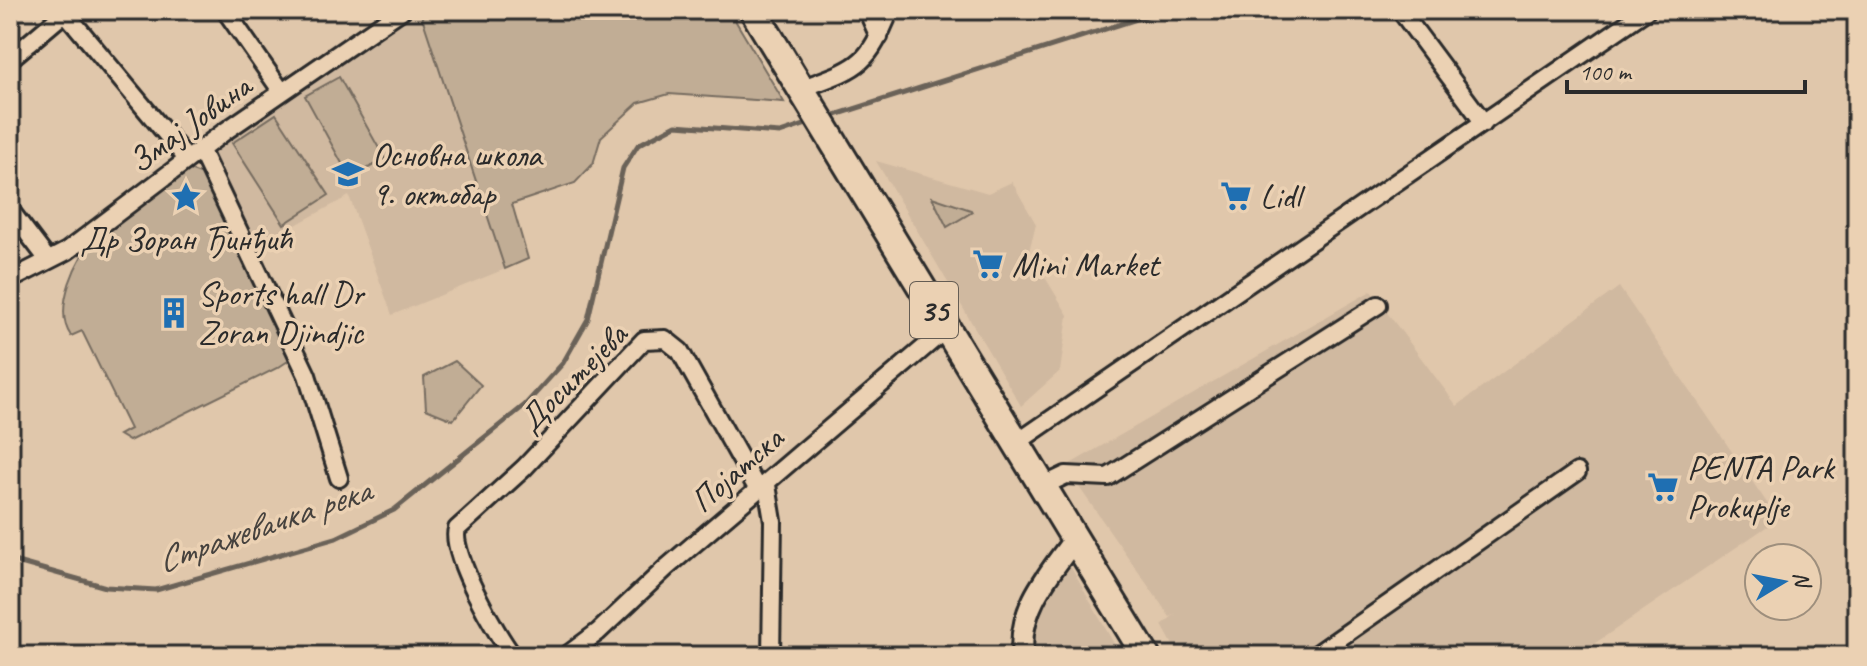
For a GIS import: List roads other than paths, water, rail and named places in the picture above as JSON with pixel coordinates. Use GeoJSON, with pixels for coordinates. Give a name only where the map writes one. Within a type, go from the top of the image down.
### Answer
{"type":"FeatureCollection","features":[{"type":"Feature","properties":{"kind":"main road","name":"35"},"geometry":{"type":"LineString","coordinates":[[753,10],[1146,656]]}},
{"type":"Feature","properties":{"kind":"street"},"geometry":{"type":"LineString","coordinates":[[225,10],[282,92]]}},
{"type":"Feature","properties":{"kind":"street","name":"Змај Јовина"},"geometry":{"type":"LineString","coordinates":[[10,280],[67,251],[194,154],[402,10]]}},
{"type":"Feature","properties":{"kind":"street"},"geometry":{"type":"LineString","coordinates":[[867,10],[879,37]]}},
{"type":"Feature","properties":{"kind":"street"},"geometry":{"type":"LineString","coordinates":[[809,98],[870,56],[890,10]]}},
{"type":"Feature","properties":{"kind":"street"},"geometry":{"type":"LineString","coordinates":[[1400,10],[1484,123]]}},
{"type":"Feature","properties":{"kind":"street"},"geometry":{"type":"LineString","coordinates":[[1015,444],[1647,10]]}},
{"type":"Feature","properties":{"kind":"street"},"geometry":{"type":"LineString","coordinates":[[10,59],[65,11],[194,154],[307,375],[339,478]]}},
{"type":"Feature","properties":{"kind":"street"},"geometry":{"type":"LineString","coordinates":[[10,210],[48,260]]}},
{"type":"Feature","properties":{"kind":"street"},"geometry":{"type":"LineString","coordinates":[[1041,487],[1066,475],[1108,477],[1378,305]]}},
{"type":"Feature","properties":{"kind":"street","name":"Појатска"},"geometry":{"type":"LineString","coordinates":[[566,656],[598,632],[864,396],[946,329]]}},
{"type":"Feature","properties":{"kind":"street","name":"Доситејева"},"geometry":{"type":"LineString","coordinates":[[513,656],[465,566],[455,542],[457,529],[524,468],[636,346],[651,338],[665,339],[680,351],[762,488]]}},
{"type":"Feature","properties":{"kind":"street"},"geometry":{"type":"LineString","coordinates":[[1314,656],[1577,472]]}},
{"type":"Feature","properties":{"kind":"street"},"geometry":{"type":"LineString","coordinates":[[762,488],[773,521],[771,656]]}},
{"type":"Feature","properties":{"kind":"street"},"geometry":{"type":"LineString","coordinates":[[1023,656],[1023,623],[1030,605],[1074,540]]}},
{"type":"Feature","properties":{"kind":"waterway","name":"Стражевачка река"},"geometry":{"type":"LineString","coordinates":[[826,118],[1165,10]]}},
{"type":"Feature","properties":{"kind":"waterway","name":"Стражевачка река"},"geometry":{"type":"LineString","coordinates":[[10,560],[106,587],[156,590],[336,538],[394,510],[525,405],[563,363],[588,319],[623,168],[638,145],[676,125],[780,133],[813,122]]}},
{"type":"Feature","properties":{"kind":"place","name":"Основна школа 9. октобар"},"geometry":{"type":"Point","coordinates":[348,174]}},
{"type":"Feature","properties":{"kind":"place","name":"Lidl"},"geometry":{"type":"Point","coordinates":[1236,196]}},
{"type":"Feature","properties":{"kind":"place","name":"Др Зоран Ђинђић"},"geometry":{"type":"Point","coordinates":[186,197]}},
{"type":"Feature","properties":{"kind":"place","name":"Mini Market"},"geometry":{"type":"Point","coordinates":[988,264]}},
{"type":"Feature","properties":{"kind":"place","name":"Sports hall Dr Zoran Djindjic"},"geometry":{"type":"Point","coordinates":[174,313]}},
{"type":"Feature","properties":{"kind":"place","name":"PENTA Park Prokuplje"},"geometry":{"type":"Point","coordinates":[1663,487]}}]}
